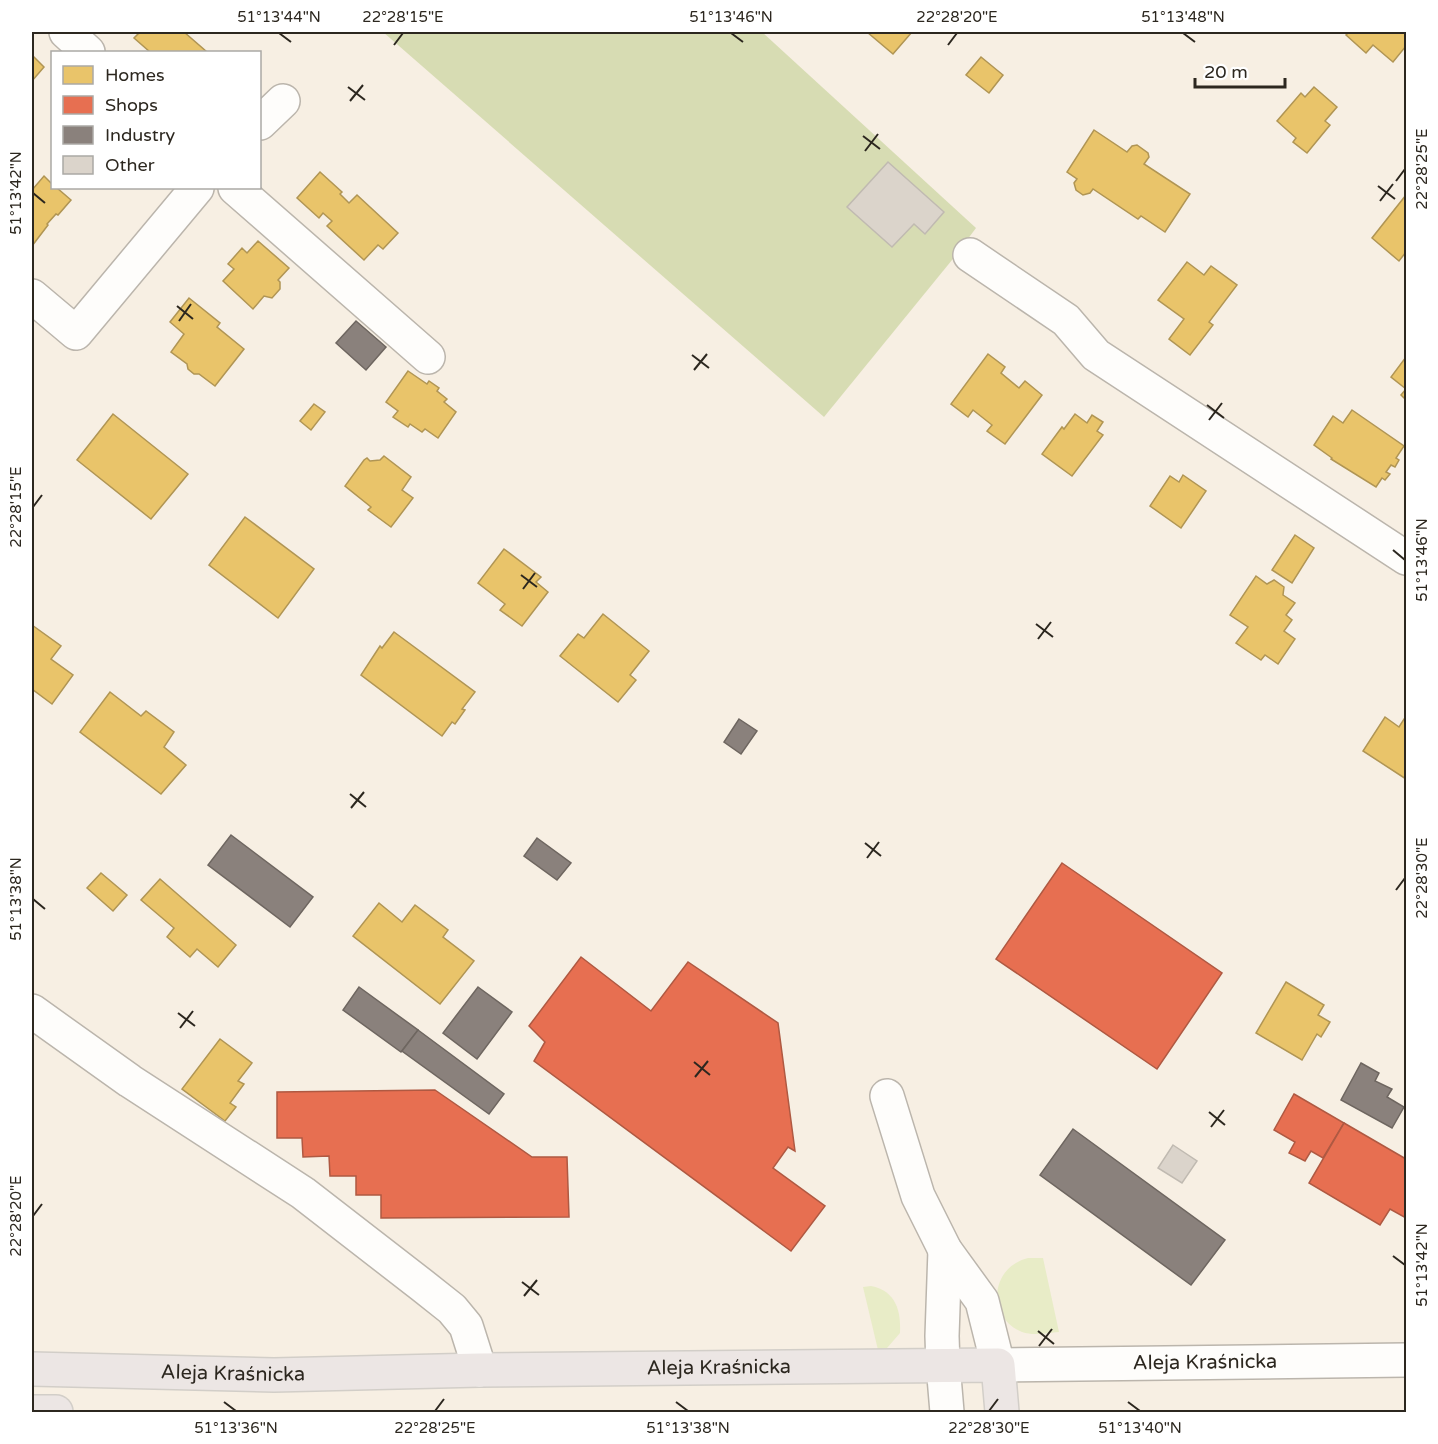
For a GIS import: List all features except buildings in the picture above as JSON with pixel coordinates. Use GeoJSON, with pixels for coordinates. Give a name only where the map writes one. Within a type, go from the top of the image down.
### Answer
{"type":"FeatureCollection","features":[{"type":"Feature","properties":{"kind":"main road","name":"Aleja Kraśnicka"},"geometry":{"type":"LineString","coordinates":[[32,1369],[274,1375],[998,1365]]}},
{"type":"Feature","properties":{"kind":"main road"},"geometry":{"type":"LineString","coordinates":[[998,1365],[1002,1413]]}},
{"type":"Feature","properties":{"kind":"main road"},"geometry":{"type":"LineString","coordinates":[[32,1412],[56,1413]]}},
{"type":"Feature","properties":{"kind":"street"},"geometry":{"type":"LineString","coordinates":[[66,32],[87,51]]}},
{"type":"Feature","properties":{"kind":"street"},"geometry":{"type":"LineString","coordinates":[[261,122],[283,100]]}},
{"type":"Feature","properties":{"kind":"street"},"geometry":{"type":"LineString","coordinates":[[32,296],[76,333],[196,189]]}},
{"type":"Feature","properties":{"kind":"street"},"geometry":{"type":"LineString","coordinates":[[236,189],[428,357]]}},
{"type":"Feature","properties":{"kind":"street"},"geometry":{"type":"LineString","coordinates":[[970,255],[1066,320],[1096,355],[1407,558]]}},
{"type":"Feature","properties":{"kind":"street"},"geometry":{"type":"LineString","coordinates":[[32,1011],[130,1081],[303,1193],[452,1309],[466,1326],[480,1371]]}},
{"type":"Feature","properties":{"kind":"street"},"geometry":{"type":"LineString","coordinates":[[888,1096],[918,1196],[945,1250],[982,1301],[998,1365]]}},
{"type":"Feature","properties":{"kind":"street"},"geometry":{"type":"LineString","coordinates":[[945,1250],[942,1336],[947,1413]]}},
{"type":"Feature","properties":{"kind":"street","name":"Aleja Kraśnicka"},"geometry":{"type":"LineString","coordinates":[[998,1365],[1407,1360]]}},
{"type":"Feature","properties":{"kind":"green space"},"geometry":{"type":"Polygon","coordinates":[[[383,32],[762,32],[976,228],[824,417],[383,32]]]}},
{"type":"Feature","properties":{"kind":"green space"},"geometry":{"type":"Polygon","coordinates":[[[1028,1258],[1043,1258],[1059,1332],[1036,1334],[1022,1332],[1003,1316],[998,1305],[997,1294],[1006,1272],[1015,1263],[1028,1258]]]}},
{"type":"Feature","properties":{"kind":"green space"},"geometry":{"type":"Polygon","coordinates":[[[871,1286],[886,1292],[891,1297],[899,1317],[900,1333],[887,1348],[878,1350],[863,1287],[871,1286]]]}}]}
